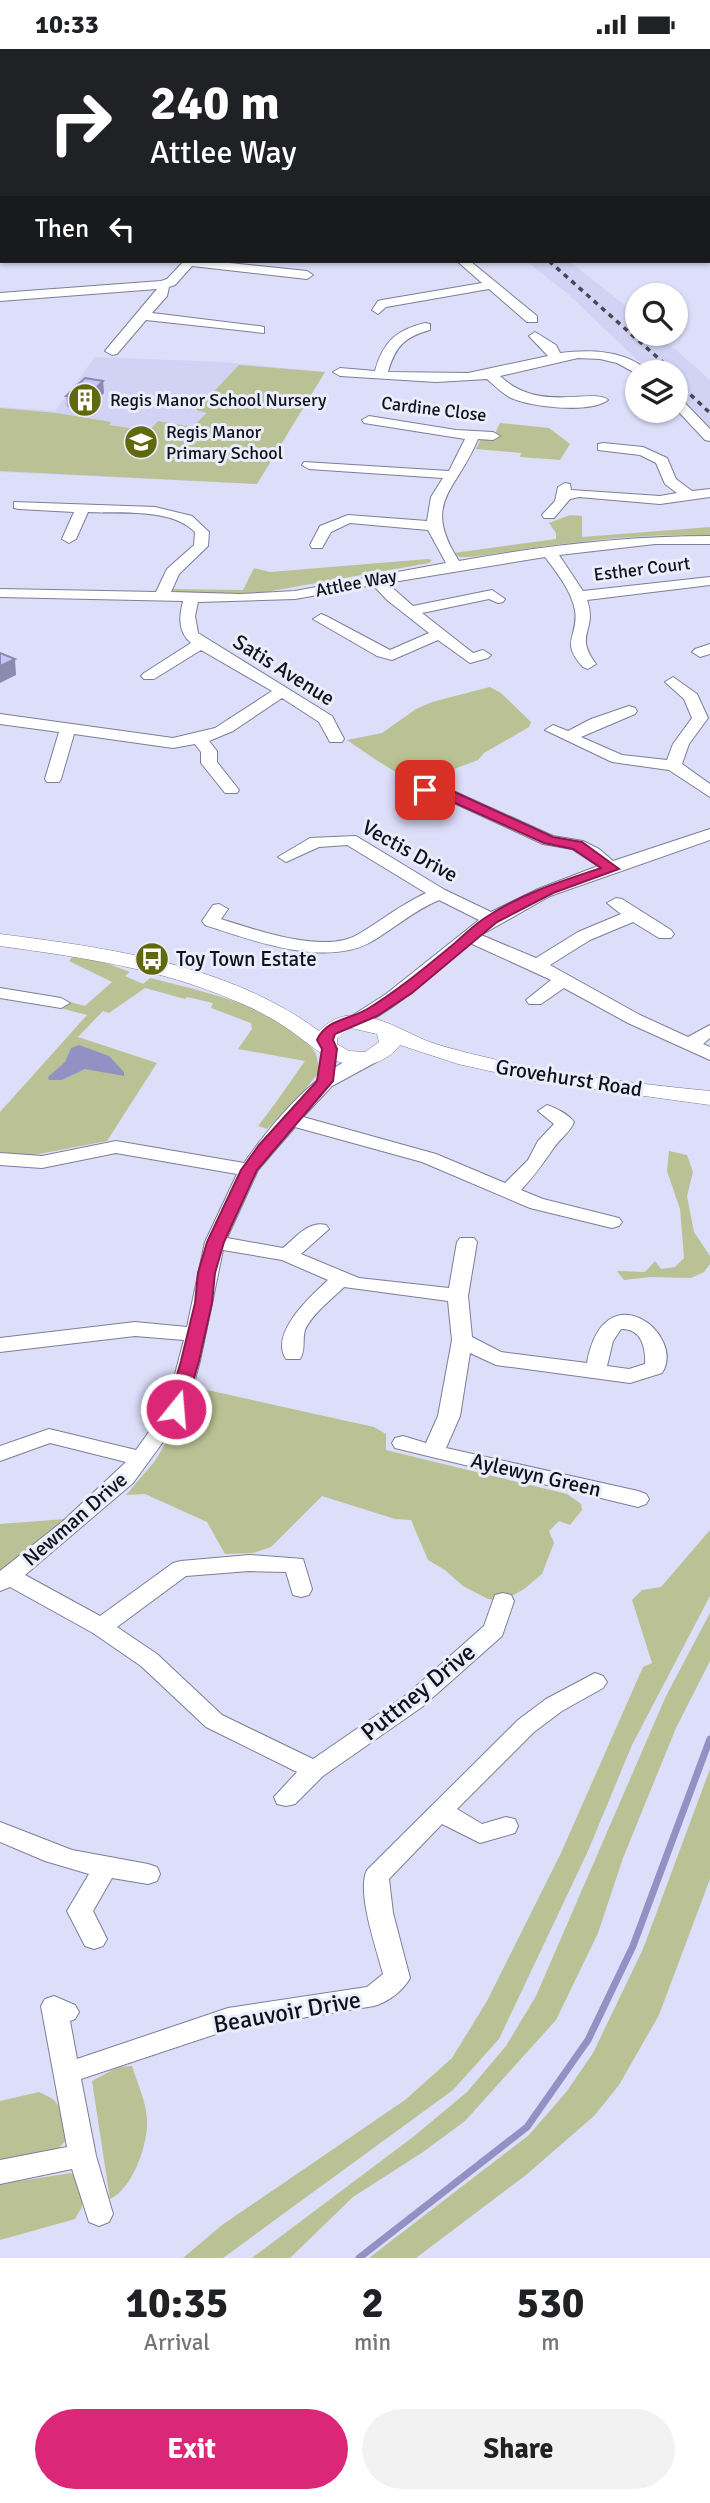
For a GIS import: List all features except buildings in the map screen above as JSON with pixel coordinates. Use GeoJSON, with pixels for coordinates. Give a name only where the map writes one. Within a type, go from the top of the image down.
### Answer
{"type":"FeatureCollection","features":[{"type":"Feature","properties":{"kind":"street"},"geometry":{"type":"LineString","coordinates":[[0,297],[162,285],[172,282],[188,263]]}},
{"type":"Feature","properties":{"kind":"street"},"geometry":{"type":"LineString","coordinates":[[207,263],[307,275]]}},
{"type":"Feature","properties":{"kind":"street"},"geometry":{"type":"LineString","coordinates":[[466,263],[533,319]]}},
{"type":"Feature","properties":{"kind":"street"},"geometry":{"type":"LineString","coordinates":[[112,351],[161,296],[164,290],[162,285]]}},
{"type":"Feature","properties":{"kind":"street"},"geometry":{"type":"LineString","coordinates":[[379,310],[382,304],[493,285]]}},
{"type":"Feature","properties":{"kind":"street"},"geometry":{"type":"LineString","coordinates":[[142,316],[259,330]]}},
{"type":"Feature","properties":{"kind":"street"},"geometry":{"type":"LineString","coordinates":[[380,375],[388,350],[402,333],[425,327]]}},
{"type":"Feature","properties":{"kind":"street"},"geometry":{"type":"LineString","coordinates":[[535,336],[551,348],[555,356]]}},
{"type":"Feature","properties":{"kind":"street"},"geometry":{"type":"LineString","coordinates":[[340,372],[449,378],[490,375],[555,356],[594,356],[625,363]]}},
{"type":"Feature","properties":{"kind":"street"},"geometry":{"type":"LineString","coordinates":[[490,375],[512,393],[527,398],[562,402],[601,400]]}},
{"type":"Feature","properties":{"kind":"street"},"geometry":{"type":"LineString","coordinates":[[688,414],[710,437]]}},
{"type":"Feature","properties":{"kind":"street","name":"Cardine Close"},"geometry":{"type":"LineString","coordinates":[[369,420],[473,436],[494,436]]}},
{"type":"Feature","properties":{"kind":"street"},"geometry":{"type":"LineString","coordinates":[[454,565],[443,550],[432,526],[436,501],[467,454],[473,436]]}},
{"type":"Feature","properties":{"kind":"street"},"geometry":{"type":"LineString","coordinates":[[603,447],[643,451],[662,461],[670,481],[689,496]]}},
{"type":"Feature","properties":{"kind":"street"},"geometry":{"type":"LineString","coordinates":[[309,465],[344,469],[398,469],[451,475]]}},
{"type":"Feature","properties":{"kind":"street"},"geometry":{"type":"LineString","coordinates":[[56,506],[63,492]]}},
{"type":"Feature","properties":{"kind":"street"},"geometry":{"type":"LineString","coordinates":[[549,515],[565,492],[594,494],[638,503],[710,493]]}},
{"type":"Feature","properties":{"kind":"street"},"geometry":{"type":"LineString","coordinates":[[19,505],[155,511],[174,514],[198,525],[202,532],[201,546],[172,572],[161,597]]}},
{"type":"Feature","properties":{"kind":"street"},"geometry":{"type":"LineString","coordinates":[[69,539],[82,509]]}},
{"type":"Feature","properties":{"kind":"street"},"geometry":{"type":"LineString","coordinates":[[317,545],[325,529],[348,519],[432,526]]}},
{"type":"Feature","properties":{"kind":"street","name":"Attlee Way"},"geometry":{"type":"LineString","coordinates":[[0,593],[240,598],[295,595],[454,565],[549,552],[655,540],[710,540]]}},
{"type":"Feature","properties":{"kind":"street"},"geometry":{"type":"LineString","coordinates":[[549,552],[578,596],[584,617],[576,637],[580,656],[588,664]]}},
{"type":"Feature","properties":{"kind":"street"},"geometry":{"type":"LineString","coordinates":[[375,579],[392,597],[470,658],[483,655]]}},
{"type":"Feature","properties":{"kind":"street","name":"Esther Court"},"geometry":{"type":"LineString","coordinates":[[578,596],[710,581]]}},
{"type":"Feature","properties":{"kind":"street"},"geometry":{"type":"LineString","coordinates":[[412,611],[492,594],[498,599]]}},
{"type":"Feature","properties":{"kind":"street","name":"Satis Avenue"},"geometry":{"type":"LineString","coordinates":[[192,597],[187,624],[191,635],[201,644],[326,719],[336,740]]}},
{"type":"Feature","properties":{"kind":"street"},"geometry":{"type":"LineString","coordinates":[[321,619],[382,653],[391,655],[440,634]]}},
{"type":"Feature","properties":{"kind":"street","name":"Satis Avenue"},"geometry":{"type":"LineString","coordinates":[[149,676],[201,644]]}},
{"type":"Feature","properties":{"kind":"street"},"geometry":{"type":"LineString","coordinates":[[673,682],[691,697],[703,723],[681,744],[673,765]]}},
{"type":"Feature","properties":{"kind":"street"},"geometry":{"type":"LineString","coordinates":[[0,719],[173,743],[199,739],[226,729],[254,707],[282,692]]}},
{"type":"Feature","properties":{"kind":"street"},"geometry":{"type":"LineString","coordinates":[[570,736],[597,722],[629,712]]}},
{"type":"Feature","properties":{"kind":"street"},"geometry":{"type":"LineString","coordinates":[[53,779],[60,767],[61,743],[68,730]]}},
{"type":"Feature","properties":{"kind":"street"},"geometry":{"type":"LineString","coordinates":[[553,730],[618,759],[673,765],[710,792]]}},
{"type":"Feature","properties":{"kind":"street"},"geometry":{"type":"LineString","coordinates":[[199,739],[209,751],[209,763],[231,790]]}},
{"type":"Feature","properties":{"kind":"street"},"geometry":{"type":"LineString","coordinates":[[425,790],[445,793],[549,840],[567,835],[612,869]]}},
{"type":"Feature","properties":{"kind":"street","name":"Vectis Drive"},"geometry":{"type":"LineString","coordinates":[[286,857],[316,842],[350,840],[439,894],[492,919]]}},
{"type":"Feature","properties":{"kind":"street"},"geometry":{"type":"LineString","coordinates":[[325,1081],[328,1032],[406,990],[492,919],[548,890],[706,840]]}},
{"type":"Feature","properties":{"kind":"street"},"geometry":{"type":"LineString","coordinates":[[302,848],[319,856]]}},
{"type":"Feature","properties":{"kind":"street"},"geometry":{"type":"LineString","coordinates":[[211,919],[266,939],[332,948],[361,940],[407,908],[439,894]]}},
{"type":"Feature","properties":{"kind":"street"},"geometry":{"type":"LineString","coordinates":[[616,903],[665,934]]}},
{"type":"Feature","properties":{"kind":"street"},"geometry":{"type":"LineString","coordinates":[[537,965],[584,936],[634,915]]}},
{"type":"Feature","properties":{"kind":"street"},"geometry":{"type":"LineString","coordinates":[[469,936],[537,965],[634,1019],[710,1054]]}},
{"type":"Feature","properties":{"kind":"street"},"geometry":{"type":"LineString","coordinates":[[0,940],[85,951],[155,966],[274,1011],[308,1020],[349,1022]]}},
{"type":"Feature","properties":{"kind":"street"},"geometry":{"type":"LineString","coordinates":[[535,1000],[565,979]]}},
{"type":"Feature","properties":{"kind":"street"},"geometry":{"type":"LineString","coordinates":[[375,1055],[390,1043],[387,1031],[394,1009],[406,990]]}},
{"type":"Feature","properties":{"kind":"street"},"geometry":{"type":"LineString","coordinates":[[0,993],[61,1003]]}},
{"type":"Feature","properties":{"kind":"street"},"geometry":{"type":"LineString","coordinates":[[274,1011],[328,1047]]}},
{"type":"Feature","properties":{"kind":"street","name":"Grovehurst Road"},"geometry":{"type":"LineString","coordinates":[[349,1022],[372,1023],[429,1050],[548,1079],[710,1098]]}},
{"type":"Feature","properties":{"kind":"street"},"geometry":{"type":"LineString","coordinates":[[690,1044],[710,1030]]}},
{"type":"Feature","properties":{"kind":"street","name":"Grovehurst Road"},"geometry":{"type":"LineString","coordinates":[[328,1047],[345,1057],[429,1050]]}},
{"type":"Feature","properties":{"kind":"street","name":"Newman Drive"},"geometry":{"type":"LineString","coordinates":[[4,1579],[106,1495],[141,1459],[176,1409],[215,1242],[249,1170],[325,1081],[375,1055]]}},
{"type":"Feature","properties":{"kind":"street"},"geometry":{"type":"LineString","coordinates":[[509,1191],[536,1163],[545,1145],[562,1130],[564,1122],[547,1111]]}},
{"type":"Feature","properties":{"kind":"street"},"geometry":{"type":"LineString","coordinates":[[291,1120],[420,1155],[537,1204],[612,1222]]}},
{"type":"Feature","properties":{"kind":"street"},"geometry":{"type":"LineString","coordinates":[[0,1159],[42,1162],[116,1147],[249,1170]]}},
{"type":"Feature","properties":{"kind":"street"},"geometry":{"type":"LineString","coordinates":[[287,1255],[319,1229]]}},
{"type":"Feature","properties":{"kind":"street"},"geometry":{"type":"LineString","coordinates":[[215,1242],[287,1255],[340,1280],[392,1290],[458,1296]]}},
{"type":"Feature","properties":{"kind":"street"},"geometry":{"type":"LineString","coordinates":[[433,1452],[449,1416],[462,1340],[458,1296],[467,1242]]}},
{"type":"Feature","properties":{"kind":"street"},"geometry":{"type":"LineString","coordinates":[[293,1354],[295,1330],[310,1308],[340,1280]]}},
{"type":"Feature","properties":{"kind":"street"},"geometry":{"type":"LineString","coordinates":[[0,1345],[135,1329],[195,1333]]}},
{"type":"Feature","properties":{"kind":"street"},"geometry":{"type":"LineString","coordinates":[[462,1340],[496,1358],[596,1369]]}},
{"type":"Feature","properties":{"kind":"street"},"geometry":{"type":"LineString","coordinates":[[0,1454],[49,1436],[82,1442],[141,1459]]}},
{"type":"Feature","properties":{"kind":"street","name":"Aylewyn Green"},"geometry":{"type":"LineString","coordinates":[[403,1443],[638,1499]]}},
{"type":"Feature","properties":{"kind":"street"},"geometry":{"type":"LineString","coordinates":[[101,1627],[181,1569],[249,1563],[295,1565],[301,1588]]}},
{"type":"Feature","properties":{"kind":"street"},"geometry":{"type":"LineString","coordinates":[[4,1579],[101,1627],[149,1660],[214,1721],[314,1770]]}},
{"type":"Feature","properties":{"kind":"street","name":"Puttney Drive"},"geometry":{"type":"LineString","coordinates":[[286,1797],[314,1770],[414,1701],[495,1630],[503,1601]]}},
{"type":"Feature","properties":{"kind":"street","name":"Beauvoir Drive"},"geometry":{"type":"LineString","coordinates":[[67,2073],[228,2019],[374,1996],[391,1986],[397,1978],[380,1913],[376,1877],[526,1726],[554,1705],[595,1682]]}},
{"type":"Feature","properties":{"kind":"street"},"geometry":{"type":"LineString","coordinates":[[441,1812],[480,1834],[506,1826]]}},
{"type":"Feature","properties":{"kind":"street"},"geometry":{"type":"LineString","coordinates":[[0,1831],[58,1857],[105,1869],[148,1874]]}},
{"type":"Feature","properties":{"kind":"street"},"geometry":{"type":"LineString","coordinates":[[94,1940],[80,1911],[105,1869]]}},
{"type":"Feature","properties":{"kind":"street"},"geometry":{"type":"LineString","coordinates":[[66,2011],[54,2006],[82,2156],[99,2214]]}},
{"type":"Feature","properties":{"kind":"street"},"geometry":{"type":"LineString","coordinates":[[0,2172],[82,2156]]}},
{"type":"Feature","properties":{"kind":"shaded area"},"geometry":{"type":"Polygon","coordinates":[[[529,263],[572,263],[625,305],[625,346],[672,346],[687,360],[637,360],[568,294],[529,263]]]}},
{"type":"Feature","properties":{"kind":"shaded area","name":"Regis Manor Primary School"},"geometry":{"type":"Polygon","coordinates":[[[95,357],[223,362],[325,372],[257,484],[0,472],[0,407],[55,411],[95,357]]]}},
{"type":"Feature","properties":{"kind":"shaded area"},"geometry":{"type":"Polygon","coordinates":[[[688,361],[710,380],[710,429],[688,408],[688,361]]]}},
{"type":"Feature","properties":{"kind":"shaded area"},"geometry":{"type":"Polygon","coordinates":[[[79,1045],[109,1056],[124,1072],[124,1076],[85,1069],[62,1080],[49,1080],[48,1077],[65,1062],[71,1048],[79,1045]]]}},
{"type":"Feature","properties":{"kind":"green space","name":"Regis Manor Primary School"},"geometry":{"type":"Polygon","coordinates":[[[239,365],[325,372],[257,484],[0,471],[0,408],[57,413],[111,422],[109,425],[143,430],[135,439],[140,441],[158,421],[192,427],[207,413],[196,410],[239,365]]]}},
{"type":"Feature","properties":{"kind":"green space"},"geometry":{"type":"Polygon","coordinates":[[[500,423],[549,428],[570,444],[560,460],[520,457],[521,453],[476,449],[481,439],[492,440],[500,423]]]}},
{"type":"Feature","properties":{"kind":"green space"},"geometry":{"type":"Polygon","coordinates":[[[570,515],[582,516],[582,537],[710,527],[710,536],[620,538],[471,557],[459,557],[454,553],[556,539],[556,533],[549,523],[570,515]]]}},
{"type":"Feature","properties":{"kind":"green space"},"geometry":{"type":"Polygon","coordinates":[[[432,560],[429,563],[260,593],[169,593],[171,589],[243,590],[254,568],[270,572],[432,560]]]}},
{"type":"Feature","properties":{"kind":"green space"},"geometry":{"type":"Polygon","coordinates":[[[490,687],[501,693],[531,722],[529,727],[484,753],[478,760],[454,769],[444,780],[442,787],[417,782],[380,763],[347,740],[382,733],[416,709],[432,702],[490,687]]]}},
{"type":"Feature","properties":{"kind":"green space"},"geometry":{"type":"Polygon","coordinates":[[[72,957],[98,960],[130,972],[125,976],[143,984],[150,978],[215,995],[262,1012],[301,1036],[315,1053],[319,1072],[297,1100],[267,1129],[258,1126],[305,1061],[238,1049],[252,1029],[251,1023],[211,1008],[213,1003],[187,997],[185,999],[145,988],[109,1013],[103,1011],[78,1037],[157,1063],[107,1141],[28,1156],[0,1152],[0,1112],[87,1015],[60,1008],[66,1001],[85,1006],[112,982],[69,961],[72,957]]]}},
{"type":"Feature","properties":{"kind":"green space"},"geometry":{"type":"Polygon","coordinates":[[[669,1151],[687,1155],[693,1172],[687,1196],[694,1232],[710,1256],[710,1264],[704,1272],[691,1278],[650,1277],[624,1280],[617,1271],[645,1272],[655,1261],[661,1269],[675,1267],[684,1258],[680,1209],[667,1171],[669,1151]]]}},
{"type":"Feature","properties":{"kind":"green space"},"geometry":{"type":"Polygon","coordinates":[[[198,1388],[374,1427],[386,1434],[386,1450],[567,1494],[581,1504],[582,1510],[570,1525],[559,1521],[549,1531],[554,1543],[542,1574],[503,1601],[488,1599],[463,1586],[445,1570],[428,1560],[411,1520],[395,1519],[322,1496],[271,1547],[253,1553],[225,1554],[207,1522],[145,1494],[126,1495],[155,1461],[198,1388]]]}},
{"type":"Feature","properties":{"kind":"green space"},"geometry":{"type":"Polygon","coordinates":[[[65,1519],[0,1571],[0,1524],[65,1519]]]}},
{"type":"Feature","properties":{"kind":"green space"},"geometry":{"type":"Polygon","coordinates":[[[710,1530],[710,1596],[632,1745],[588,1851],[499,2039],[453,2090],[223,2258],[183,2258],[222,2225],[405,2100],[452,2058],[487,2001],[561,1853],[643,1667],[652,1663],[632,1600],[642,1590],[661,1587],[710,1530]]]}},
{"type":"Feature","properties":{"kind":"green space"},"geometry":{"type":"Polygon","coordinates":[[[710,1613],[710,1661],[676,1728],[623,1858],[598,1933],[556,2020],[465,2121],[353,2197],[290,2258],[252,2258],[413,2137],[467,2092],[506,2046],[536,1996],[666,1696],[710,1613]]]}},
{"type":"Feature","properties":{"kind":"green space"},"geometry":{"type":"Polygon","coordinates":[[[710,1769],[710,1879],[659,2015],[619,2085],[594,2116],[526,2175],[416,2258],[369,2258],[529,2135],[567,2091],[593,2053],[643,1949],[710,1769]]]}},
{"type":"Feature","properties":{"kind":"green space"},"geometry":{"type":"Polygon","coordinates":[[[132,2066],[143,2099],[147,2129],[138,2164],[126,2186],[110,2199],[92,2081],[118,2067],[132,2066]]]}},
{"type":"Feature","properties":{"kind":"green space"},"geometry":{"type":"Polygon","coordinates":[[[39,2092],[53,2099],[67,2116],[66,2140],[58,2149],[0,2161],[0,2101],[39,2092]]]}},
{"type":"Feature","properties":{"kind":"green space"},"geometry":{"type":"Polygon","coordinates":[[[71,2173],[83,2184],[82,2207],[75,2219],[0,2240],[0,2184],[71,2173]]]}},
{"type":"Feature","properties":{"kind":"waterway"},"geometry":{"type":"LineString","coordinates":[[359,2258],[527,2127],[588,2040],[633,1946],[710,1739]]}},
{"type":"Feature","properties":{"kind":"railway"},"geometry":{"type":"LineString","coordinates":[[551,263],[660,360]]}},
{"type":"Feature","properties":{"kind":"railway"},"geometry":{"type":"LineString","coordinates":[[688,392],[710,413]]}},
{"type":"Feature","properties":{"kind":"place","name":"Regis Manor School Nursery"},"geometry":{"type":"Point","coordinates":[85,400]}},
{"type":"Feature","properties":{"kind":"place","name":"Regis Manor Primary School"},"geometry":{"type":"Point","coordinates":[141,442]}},
{"type":"Feature","properties":{"kind":"place","name":"Toy Town Estate"},"geometry":{"type":"Point","coordinates":[152,959]}},
{"type":"Feature","properties":{"kind":"route"},"geometry":{"type":"LineString","coordinates":[[176,1409],[190,1361],[203,1303],[206,1273],[215,1242],[249,1170],[264,1149],[325,1081],[329,1049],[325,1040],[328,1032],[337,1025],[356,1021],[372,1013],[406,990],[492,919],[548,890],[612,869],[593,853],[578,845],[549,840],[445,793],[425,790]]}}]}
